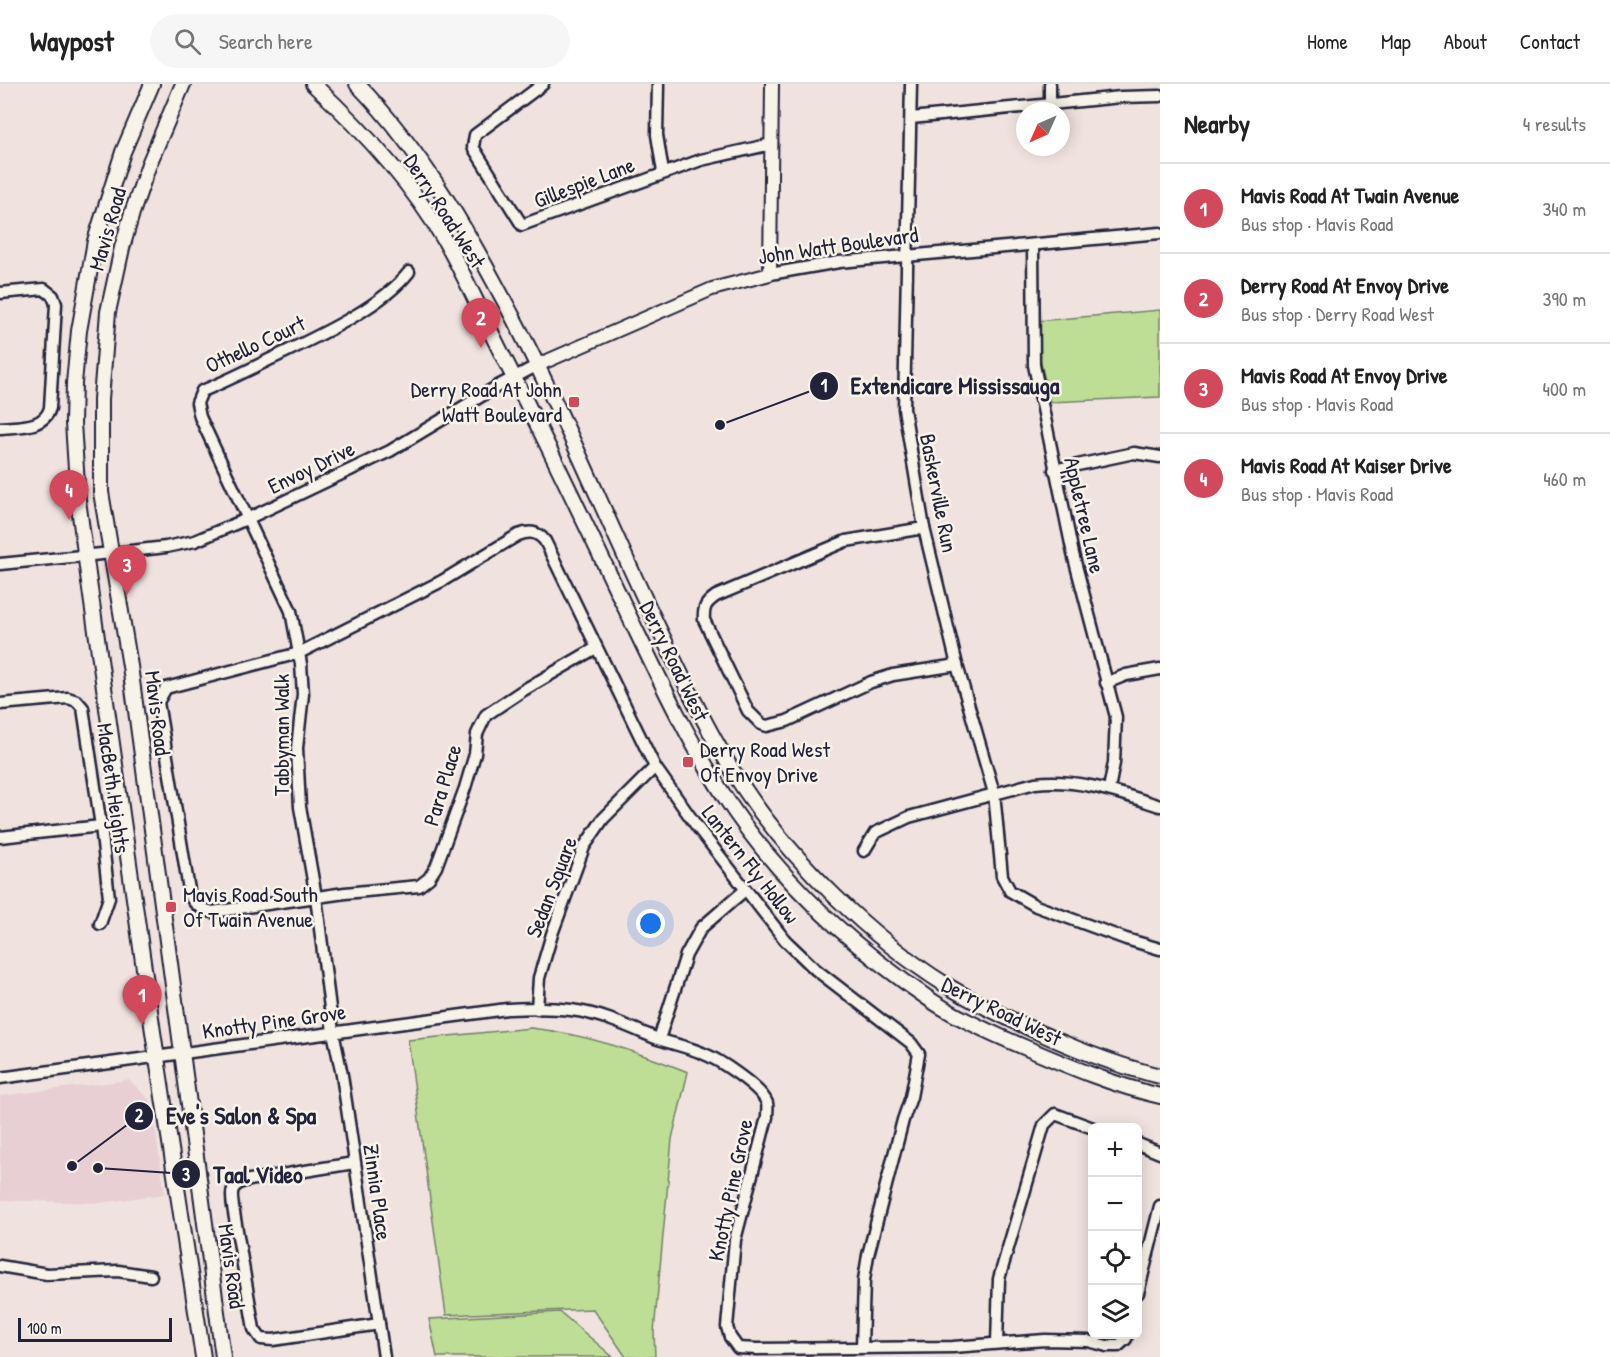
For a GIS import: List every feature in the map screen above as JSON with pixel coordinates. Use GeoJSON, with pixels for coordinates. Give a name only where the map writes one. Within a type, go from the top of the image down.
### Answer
{"type":"FeatureCollection","features":[{"type":"Feature","properties":{"kind":"main road","name":"Mavis Road"},"geometry":{"type":"LineString","coordinates":[[152,84],[123,152],[95,240],[79,331],[73,423],[78,500],[85,555],[202,1357]]}},
{"type":"Feature","properties":{"kind":"main road","name":"Mavis Road"},"geometry":{"type":"LineString","coordinates":[[183,84],[149,164],[132,213],[108,312],[101,399],[101,492],[130,666],[223,1357]]}},
{"type":"Feature","properties":{"kind":"main road","name":"Derry Road West"},"geometry":{"type":"LineString","coordinates":[[313,84],[388,161],[443,238],[464,276],[683,727],[724,796],[767,855],[818,909],[888,969],[935,1003],[986,1031],[1063,1064],[1160,1096]]}},
{"type":"Feature","properties":{"kind":"main road","name":"Derry Road West"},"geometry":{"type":"LineString","coordinates":[[357,84],[379,106],[411,147],[439,187],[485,263],[538,365],[647,606],[702,716],[742,786],[782,841],[833,895],[898,951],[945,984],[994,1012],[1077,1049],[1160,1076]]}},
{"type":"Feature","properties":{"kind":"street","name":"Gillespie Lane"},"geometry":{"type":"LineString","coordinates":[[543,84],[475,135],[473,147],[522,225],[663,172],[701,160],[772,144]]}},
{"type":"Feature","properties":{"kind":"street"},"geometry":{"type":"LineString","coordinates":[[658,84],[657,135],[663,172]]}},
{"type":"Feature","properties":{"kind":"street"},"geometry":{"type":"LineString","coordinates":[[770,274],[772,84]]}},
{"type":"Feature","properties":{"kind":"street","name":"Baskerville Run"},"geometry":{"type":"LineString","coordinates":[[911,84],[904,409],[924,528],[957,665],[994,793],[1002,876],[1010,891],[1036,906],[1126,939],[1160,948]]}},
{"type":"Feature","properties":{"kind":"street"},"geometry":{"type":"LineString","coordinates":[[1050,84],[1050,102]]}},
{"type":"Feature","properties":{"kind":"street"},"geometry":{"type":"LineString","coordinates":[[1070,102],[1160,96]]}},
{"type":"Feature","properties":{"kind":"street"},"geometry":{"type":"LineString","coordinates":[[910,118],[1016,107]]}},
{"type":"Feature","properties":{"kind":"street","name":"John Watt Boulevard"},"geometry":{"type":"LineString","coordinates":[[538,365],[712,289],[770,274],[839,262],[1160,233]]}},
{"type":"Feature","properties":{"kind":"street","name":"Appletree Lane"},"geometry":{"type":"LineString","coordinates":[[1033,245],[1034,365],[1073,554],[1116,717],[1114,764],[1109,789]]}},
{"type":"Feature","properties":{"kind":"street","name":"Othello Court"},"geometry":{"type":"LineString","coordinates":[[249,519],[200,417],[197,403],[202,391],[324,333],[396,288],[409,273]]}},
{"type":"Feature","properties":{"kind":"street"},"geometry":{"type":"LineString","coordinates":[[0,293],[44,289],[53,296],[56,304],[48,416],[36,424],[0,428]]}},
{"type":"Feature","properties":{"kind":"street","name":"Envoy Drive"},"geometry":{"type":"LineString","coordinates":[[0,564],[166,547],[195,541],[249,519],[390,451],[513,377],[538,365]]}},
{"type":"Feature","properties":{"kind":"street"},"geometry":{"type":"LineString","coordinates":[[1054,470],[1134,453],[1160,457]]}},
{"type":"Feature","properties":{"kind":"street","name":"Tabbyman Walk"},"geometry":{"type":"LineString","coordinates":[[249,519],[291,611],[299,653],[303,694],[298,727],[297,769],[300,807],[316,897],[333,1032]]}},
{"type":"Feature","properties":{"kind":"street"},"geometry":{"type":"LineString","coordinates":[[924,528],[846,541],[824,550],[716,596],[703,609],[704,620],[748,711],[767,726],[787,721],[871,682],[893,675],[957,665]]}},
{"type":"Feature","properties":{"kind":"street","name":"Lantern Fly Hollow"},"geometry":{"type":"LineString","coordinates":[[299,653],[442,580],[518,535],[529,532],[541,535],[656,766],[685,810],[785,940],[815,969],[910,1043],[919,1054],[911,1097],[868,1255],[864,1280],[862,1347]]}},
{"type":"Feature","properties":{"kind":"street","name":"Para Place"},"geometry":{"type":"LineString","coordinates":[[316,897],[419,886],[425,882],[436,867],[465,788],[475,754],[477,734],[486,715],[596,648]]}},
{"type":"Feature","properties":{"kind":"street"},"geometry":{"type":"LineString","coordinates":[[299,653],[166,688],[158,702],[185,873],[192,901],[203,910],[212,912],[316,897]]}},
{"type":"Feature","properties":{"kind":"street"},"geometry":{"type":"LineString","coordinates":[[1106,683],[1126,675],[1160,669]]}},
{"type":"Feature","properties":{"kind":"street","name":"MacBeth Heights"},"geometry":{"type":"LineString","coordinates":[[0,704],[68,698],[77,701],[83,708],[101,826],[109,898],[100,924]]}},
{"type":"Feature","properties":{"kind":"street","name":"Sedan Square"},"geometry":{"type":"LineString","coordinates":[[537,1009],[539,978],[552,934],[584,847],[603,819],[656,766]]}},
{"type":"Feature","properties":{"kind":"street"},"geometry":{"type":"LineString","coordinates":[[864,850],[875,832],[909,817],[1035,783],[1054,781],[1087,784],[1160,806]]}},
{"type":"Feature","properties":{"kind":"street"},"geometry":{"type":"LineString","coordinates":[[0,837],[101,826]]}},
{"type":"Feature","properties":{"kind":"street"},"geometry":{"type":"LineString","coordinates":[[659,1039],[686,956],[701,928],[745,890]]}},
{"type":"Feature","properties":{"kind":"street","name":"Knotty Pine Grove"},"geometry":{"type":"LineString","coordinates":[[0,1078],[507,1010],[571,1010],[596,1015],[704,1053],[760,1092],[768,1105],[767,1117],[760,1135],[735,1240],[727,1327],[735,1345],[742,1349],[953,1347],[1067,1340],[1118,1346],[1126,1339]]}},
{"type":"Feature","properties":{"kind":"street","name":"Zinnia Place"},"geometry":{"type":"LineString","coordinates":[[333,1032],[342,1075],[384,1357]]}},
{"type":"Feature","properties":{"kind":"street"},"geometry":{"type":"LineString","coordinates":[[997,1343],[999,1279],[1044,1125],[1048,1118],[1055,1114],[1088,1126]]}},
{"type":"Feature","properties":{"kind":"street"},"geometry":{"type":"LineString","coordinates":[[1142,1146],[1160,1153]]}},
{"type":"Feature","properties":{"kind":"street"},"geometry":{"type":"LineString","coordinates":[[354,1163],[244,1181],[235,1185],[233,1189],[233,1207],[254,1329],[261,1339],[273,1340],[379,1324]]}},
{"type":"Feature","properties":{"kind":"street"},"geometry":{"type":"LineString","coordinates":[[1139,1285],[1160,1206]]}},
{"type":"Feature","properties":{"kind":"street"},"geometry":{"type":"LineString","coordinates":[[0,1266],[47,1274],[118,1271],[150,1276]]}},
{"type":"Feature","properties":{"kind":"shaded area"},"geometry":{"type":"Polygon","coordinates":[[[129,1080],[151,1101],[165,1194],[100,1203],[0,1200],[0,1096],[129,1080]]]}},
{"type":"Feature","properties":{"kind":"green space"},"geometry":{"type":"Polygon","coordinates":[[[1160,310],[1160,397],[1050,402],[1039,355],[1037,321],[1160,310]]]}},
{"type":"Feature","properties":{"kind":"green space"},"geometry":{"type":"Polygon","coordinates":[[[531,1028],[611,1045],[688,1072],[672,1139],[654,1332],[655,1357],[626,1357],[593,1309],[446,1315],[408,1040],[531,1028]]]}},
{"type":"Feature","properties":{"kind":"green space"},"geometry":{"type":"Polygon","coordinates":[[[560,1312],[613,1357],[437,1357],[429,1319],[560,1312]]]}},
{"type":"Feature","properties":{"kind":"place","name":"Derry Road At Envoy Drive"},"geometry":{"type":"Point","coordinates":[481,348]}},
{"type":"Feature","properties":{"kind":"place","name":"Derry Road At John Watt Boulevard"},"geometry":{"type":"Point","coordinates":[574,402]}},
{"type":"Feature","properties":{"kind":"place","name":"Extendicare Mississauga"},"geometry":{"type":"Point","coordinates":[720,425]}},
{"type":"Feature","properties":{"kind":"place","name":"Mavis Road At Kaiser Drive"},"geometry":{"type":"Point","coordinates":[69,520]}},
{"type":"Feature","properties":{"kind":"place","name":"Mavis Road At Envoy Drive"},"geometry":{"type":"Point","coordinates":[127,595]}},
{"type":"Feature","properties":{"kind":"place","name":"Derry Road West Of Envoy Drive"},"geometry":{"type":"Point","coordinates":[688,762]}},
{"type":"Feature","properties":{"kind":"place","name":"Mavis Road South Of Twain Avenue"},"geometry":{"type":"Point","coordinates":[171,907]}},
{"type":"Feature","properties":{"kind":"place","name":"Mavis Road At Twain Avenue"},"geometry":{"type":"Point","coordinates":[142,1025]}},
{"type":"Feature","properties":{"kind":"place","name":"Eve's Salon & Spa"},"geometry":{"type":"Point","coordinates":[72,1166]}},
{"type":"Feature","properties":{"kind":"place","name":"Taal Video"},"geometry":{"type":"Point","coordinates":[98,1168]}}]}
